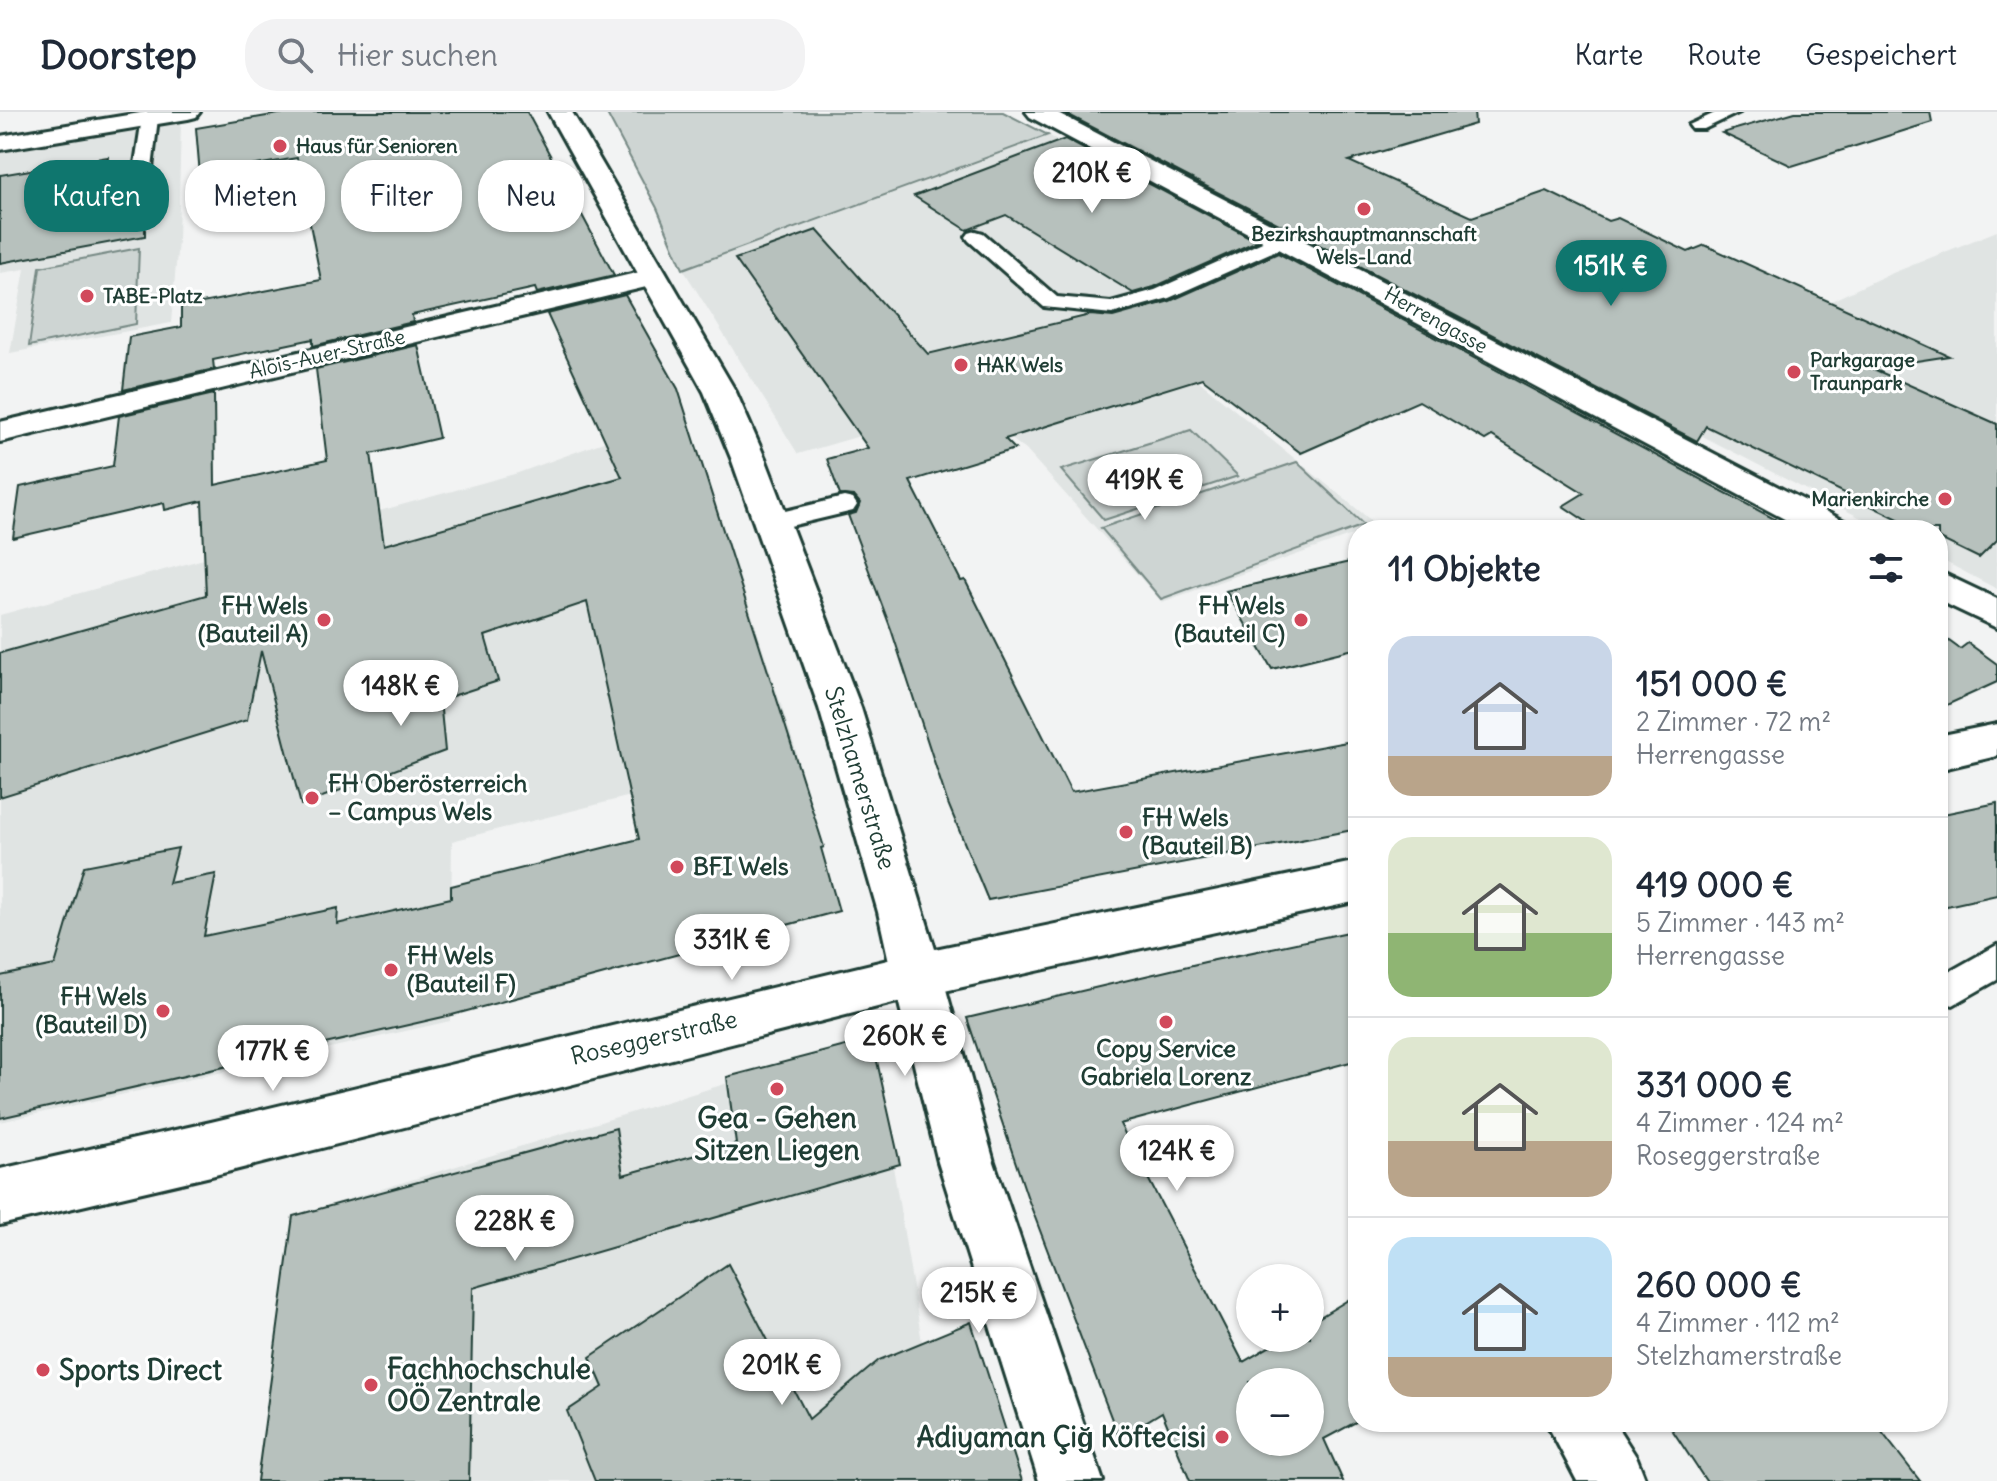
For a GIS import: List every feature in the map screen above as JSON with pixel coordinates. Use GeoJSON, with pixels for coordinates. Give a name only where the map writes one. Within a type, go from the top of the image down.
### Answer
{"type":"FeatureCollection","features":[{"type":"Feature","properties":{"kind":"street"},"geometry":{"type":"LineString","coordinates":[[0,143],[188,112]]}},
{"type":"Feature","properties":{"kind":"street","name":"Stelzhamerstraße"},"geometry":{"type":"LineString","coordinates":[[560,112],[720,392],[748,458],[769,523],[840,708],[902,912],[966,1162],[1071,1481]]}},
{"type":"Feature","properties":{"kind":"street","name":"Herrengasse"},"geometry":{"type":"LineString","coordinates":[[1038,112],[1285,239],[1602,411],[1814,520]]}},
{"type":"Feature","properties":{"kind":"street","name":"Alois-Auer-Straße"},"geometry":{"type":"LineString","coordinates":[[0,432],[653,277]]}},
{"type":"Feature","properties":{"kind":"street"},"geometry":{"type":"LineString","coordinates":[[1948,589],[1997,615]]}},
{"type":"Feature","properties":{"kind":"street"},"geometry":{"type":"LineString","coordinates":[[1948,751],[1997,740]]}},
{"type":"Feature","properties":{"kind":"street","name":"Roseggerstraße"},"geometry":{"type":"LineString","coordinates":[[0,1197],[211,1149],[917,975],[1348,883]]}},
{"type":"Feature","properties":{"kind":"street"},"geometry":{"type":"LineString","coordinates":[[1584,1432],[1614,1481]]}},
{"type":"Feature","properties":{"kind":"lane"},"geometry":{"type":"LineString","coordinates":[[1698,125],[1732,112]]}},
{"type":"Feature","properties":{"kind":"lane"},"geometry":{"type":"LineString","coordinates":[[144,160],[150,118]]}},
{"type":"Feature","properties":{"kind":"lane"},"geometry":{"type":"LineString","coordinates":[[976,237],[1051,303],[1112,308],[1162,294],[1285,239]]}},
{"type":"Feature","properties":{"kind":"lane"},"geometry":{"type":"LineString","coordinates":[[769,523],[844,505]]}},
{"type":"Feature","properties":{"kind":"lane"},"geometry":{"type":"LineString","coordinates":[[1953,989],[1997,961]]}},
{"type":"Feature","properties":{"kind":"shaded area"},"geometry":{"type":"Polygon","coordinates":[[[606,112],[1003,112],[1048,135],[683,269],[657,208],[606,112]]]}},
{"type":"Feature","properties":{"kind":"shaded area"},"geometry":{"type":"Polygon","coordinates":[[[181,122],[178,241],[171,323],[10,353],[25,269],[0,273],[0,153],[181,122]]]}},
{"type":"Feature","properties":{"kind":"shaded area","name":"HAK Wels"},"geometry":{"type":"Polygon","coordinates":[[[1048,135],[1283,260],[1131,326],[1371,520],[1348,520],[1348,537],[1162,602],[1026,450],[966,405],[798,454],[683,269],[1048,135]]]}},
{"type":"Feature","properties":{"kind":"shaded area"},"geometry":{"type":"Polygon","coordinates":[[[1997,231],[1997,589],[1948,563],[1948,520],[1865,520],[1627,397],[1878,279],[1997,231]]]}},
{"type":"Feature","properties":{"kind":"shaded area","name":"TABE-Platz"},"geometry":{"type":"Polygon","coordinates":[[[139,248],[136,324],[29,346],[40,267],[139,248]]]}},
{"type":"Feature","properties":{"kind":"shaded area","name":"FH Oberösterreich – Campus Wels"},"geometry":{"type":"Polygon","coordinates":[[[686,412],[797,754],[452,841],[450,1021],[0,1122],[0,615],[518,473],[686,412]]]}},
{"type":"Feature","properties":{"kind":"shaded area"},"geometry":{"type":"Polygon","coordinates":[[[1191,430],[1238,476],[1104,520],[1061,470],[1191,430]]]}},
{"type":"Feature","properties":{"kind":"shaded area"},"geometry":{"type":"Polygon","coordinates":[[[1297,462],[1359,520],[1348,520],[1348,531],[1161,599],[1101,528],[1297,462]]]}},
{"type":"Feature","properties":{"kind":"shaded area"},"geometry":{"type":"Polygon","coordinates":[[[872,1039],[922,1342],[971,1322],[1014,1481],[257,1481],[293,1216],[872,1039]]]}},
{"type":"Feature","properties":{"kind":"building"},"geometry":{"type":"Polygon","coordinates":[[[290,112],[527,112],[553,160],[478,160],[478,232],[584,232],[584,219],[614,275],[537,293],[535,288],[412,315],[413,322],[313,346],[313,339],[213,360],[214,369],[123,390],[129,337],[181,327],[181,307],[321,280],[312,232],[325,232],[325,160],[199,160],[196,128],[290,112]]]}},
{"type":"Feature","properties":{"kind":"building"},"geometry":{"type":"Polygon","coordinates":[[[1063,112],[1474,112],[1475,124],[1349,161],[1472,217],[1547,191],[1608,221],[1618,218],[1688,252],[1705,245],[1949,356],[1871,368],[1997,424],[1997,540],[1979,558],[1948,543],[1948,520],[1900,520],[1706,426],[1697,441],[1063,112]]]}},
{"type":"Feature","properties":{"kind":"building"},"geometry":{"type":"Polygon","coordinates":[[[1795,112],[1930,112],[1932,122],[1792,166],[1722,133],[1795,112]]]}},
{"type":"Feature","properties":{"kind":"building"},"geometry":{"type":"Polygon","coordinates":[[[1065,139],[1257,241],[1154,287],[1133,293],[1006,215],[967,230],[914,196],[1065,139]]]}},
{"type":"Feature","properties":{"kind":"building"},"geometry":{"type":"Polygon","coordinates":[[[24,171],[24,232],[145,232],[145,236],[0,263],[0,175],[24,171]]]}},
{"type":"Feature","properties":{"kind":"building"},"geometry":{"type":"Polygon","coordinates":[[[817,230],[928,354],[1090,315],[1113,317],[1170,301],[1278,253],[1776,520],[1584,520],[1563,506],[1584,493],[1492,436],[1485,440],[1419,401],[1301,453],[1202,378],[1005,439],[1015,449],[910,481],[961,581],[965,580],[1071,792],[1348,742],[1348,831],[988,900],[947,801],[891,629],[848,515],[856,513],[860,503],[854,496],[840,495],[827,459],[868,448],[735,259],[817,230]]]}},
{"type":"Feature","properties":{"kind":"building","name":"FH Oberösterreich – Campus Wels"},"geometry":{"type":"Polygon","coordinates":[[[625,295],[678,389],[824,847],[821,848],[839,911],[452,1015],[0,1118],[0,976],[55,965],[84,866],[178,848],[169,883],[216,874],[204,936],[338,908],[337,924],[451,898],[451,886],[639,839],[587,602],[485,636],[498,681],[440,700],[445,751],[301,805],[261,651],[247,720],[0,797],[0,653],[206,595],[202,501],[165,510],[164,503],[13,538],[20,487],[113,466],[119,416],[214,394],[215,485],[327,460],[316,369],[418,345],[439,438],[371,454],[384,545],[622,477],[547,314],[625,295]]]}},
{"type":"Feature","properties":{"kind":"building","name":"FH Wels (Bauteil C)"},"geometry":{"type":"Polygon","coordinates":[[[1348,562],[1348,650],[1272,669],[1226,591],[1348,562]]]}},
{"type":"Feature","properties":{"kind":"building"},"geometry":{"type":"Polygon","coordinates":[[[1948,640],[1960,649],[1968,643],[1997,664],[1997,682],[1948,704],[1948,640]]]}},
{"type":"Feature","properties":{"kind":"building"},"geometry":{"type":"Polygon","coordinates":[[[1997,803],[1997,895],[1948,906],[1948,813],[1997,803]]]}},
{"type":"Feature","properties":{"kind":"building"},"geometry":{"type":"Polygon","coordinates":[[[1348,932],[1348,1063],[1120,1124],[1243,1362],[1260,1352],[1324,1352],[1324,1315],[1348,1300],[1348,1426],[1324,1439],[1343,1481],[1190,1481],[1162,1412],[1119,1438],[1028,1199],[967,1018],[1348,932]]]}},
{"type":"Feature","properties":{"kind":"building","name":"Fachhochschule OÖ Zentrale"},"geometry":{"type":"Polygon","coordinates":[[[872,1039],[900,1164],[473,1288],[469,1481],[257,1481],[293,1216],[616,1128],[623,1175],[736,1144],[727,1077],[872,1039]]]}},
{"type":"Feature","properties":{"kind":"building"},"geometry":{"type":"Polygon","coordinates":[[[728,1264],[809,1419],[879,1360],[971,1322],[1022,1481],[595,1481],[567,1411],[603,1387],[590,1357],[728,1264]]]}},
{"type":"Feature","properties":{"kind":"building"},"geometry":{"type":"Polygon","coordinates":[[[1674,1432],[1882,1432],[1920,1481],[1706,1481],[1674,1432]]]}},
{"type":"Feature","properties":{"kind":"place","name":"Haus für Senioren"},"geometry":{"type":"Point","coordinates":[280,146]}},
{"type":"Feature","properties":{"kind":"place","name":"Bezirkshauptmannschaft Wels-Land"},"geometry":{"type":"Point","coordinates":[1364,209]}},
{"type":"Feature","properties":{"kind":"place","name":"TABE-Platz"},"geometry":{"type":"Point","coordinates":[87,296]}},
{"type":"Feature","properties":{"kind":"place","name":"HAK Wels"},"geometry":{"type":"Point","coordinates":[961,365]}},
{"type":"Feature","properties":{"kind":"place","name":"Parkgarage Traunpark"},"geometry":{"type":"Point","coordinates":[1794,372]}},
{"type":"Feature","properties":{"kind":"place","name":"Marienkirche"},"geometry":{"type":"Point","coordinates":[1945,499]}},
{"type":"Feature","properties":{"kind":"place","name":"FH Wels (Bauteil A)"},"geometry":{"type":"Point","coordinates":[324,620]}},
{"type":"Feature","properties":{"kind":"place","name":"FH Wels (Bauteil C)"},"geometry":{"type":"Point","coordinates":[1301,620]}},
{"type":"Feature","properties":{"kind":"place","name":"FH Oberösterreich – Campus Wels"},"geometry":{"type":"Point","coordinates":[312,798]}},
{"type":"Feature","properties":{"kind":"place","name":"FH Wels (Bauteil B)"},"geometry":{"type":"Point","coordinates":[1126,832]}},
{"type":"Feature","properties":{"kind":"place","name":"BFI Wels"},"geometry":{"type":"Point","coordinates":[677,867]}},
{"type":"Feature","properties":{"kind":"place","name":"FH Wels (Bauteil F)"},"geometry":{"type":"Point","coordinates":[391,970]}},
{"type":"Feature","properties":{"kind":"place","name":"FH Wels (Bauteil D)"},"geometry":{"type":"Point","coordinates":[163,1011]}},
{"type":"Feature","properties":{"kind":"place","name":"Copy Service Gabriela Lorenz"},"geometry":{"type":"Point","coordinates":[1166,1022]}},
{"type":"Feature","properties":{"kind":"place","name":"Gea - Gehen Sitzen Liegen"},"geometry":{"type":"Point","coordinates":[777,1089]}},
{"type":"Feature","properties":{"kind":"place","name":"Sports Direct"},"geometry":{"type":"Point","coordinates":[43,1370]}},
{"type":"Feature","properties":{"kind":"place","name":"Fachhochschule OÖ Zentrale"},"geometry":{"type":"Point","coordinates":[371,1385]}},
{"type":"Feature","properties":{"kind":"place","name":"Adiyaman Çiğ Köftecisi"},"geometry":{"type":"Point","coordinates":[1222,1437]}}]}
